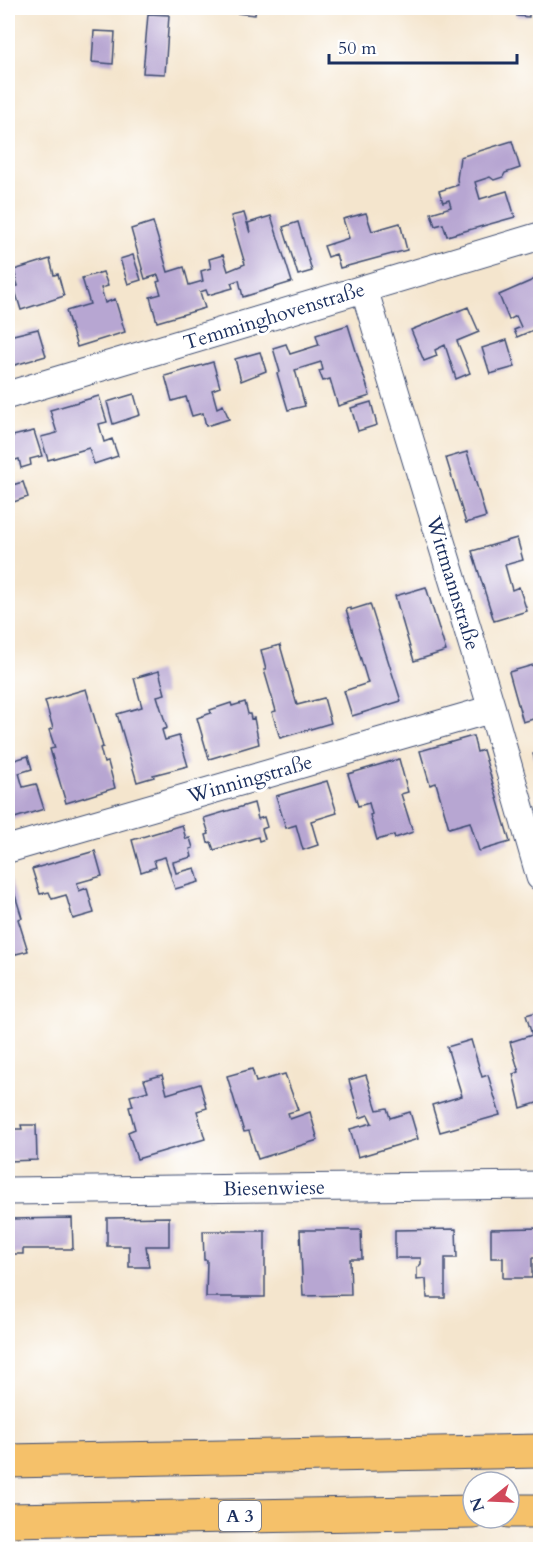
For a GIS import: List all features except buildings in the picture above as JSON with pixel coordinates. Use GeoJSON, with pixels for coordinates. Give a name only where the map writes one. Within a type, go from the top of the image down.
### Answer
{"type":"FeatureCollection","features":[{"type":"Feature","properties":{"kind":"highway"},"geometry":{"type":"LineString","coordinates":[[8,1461],[540,1451]]}},
{"type":"Feature","properties":{"kind":"highway"},"geometry":{"type":"LineString","coordinates":[[521,1511],[540,1511]]}},
{"type":"Feature","properties":{"kind":"highway","name":"A 3"},"geometry":{"type":"LineString","coordinates":[[8,1520],[461,1512]]}},
{"type":"Feature","properties":{"kind":"street","name":"Temminghovenstraße"},"geometry":{"type":"LineString","coordinates":[[8,395],[540,236]]}},
{"type":"Feature","properties":{"kind":"street","name":"Wittmannstraße"},"geometry":{"type":"LineString","coordinates":[[364,289],[492,709],[540,878]]}},
{"type":"Feature","properties":{"kind":"street","name":"Winningstraße"},"geometry":{"type":"LineString","coordinates":[[8,849],[492,709]]}},
{"type":"Feature","properties":{"kind":"street","name":"Biesenwiese"},"geometry":{"type":"LineString","coordinates":[[8,1191],[540,1185]]}}]}
